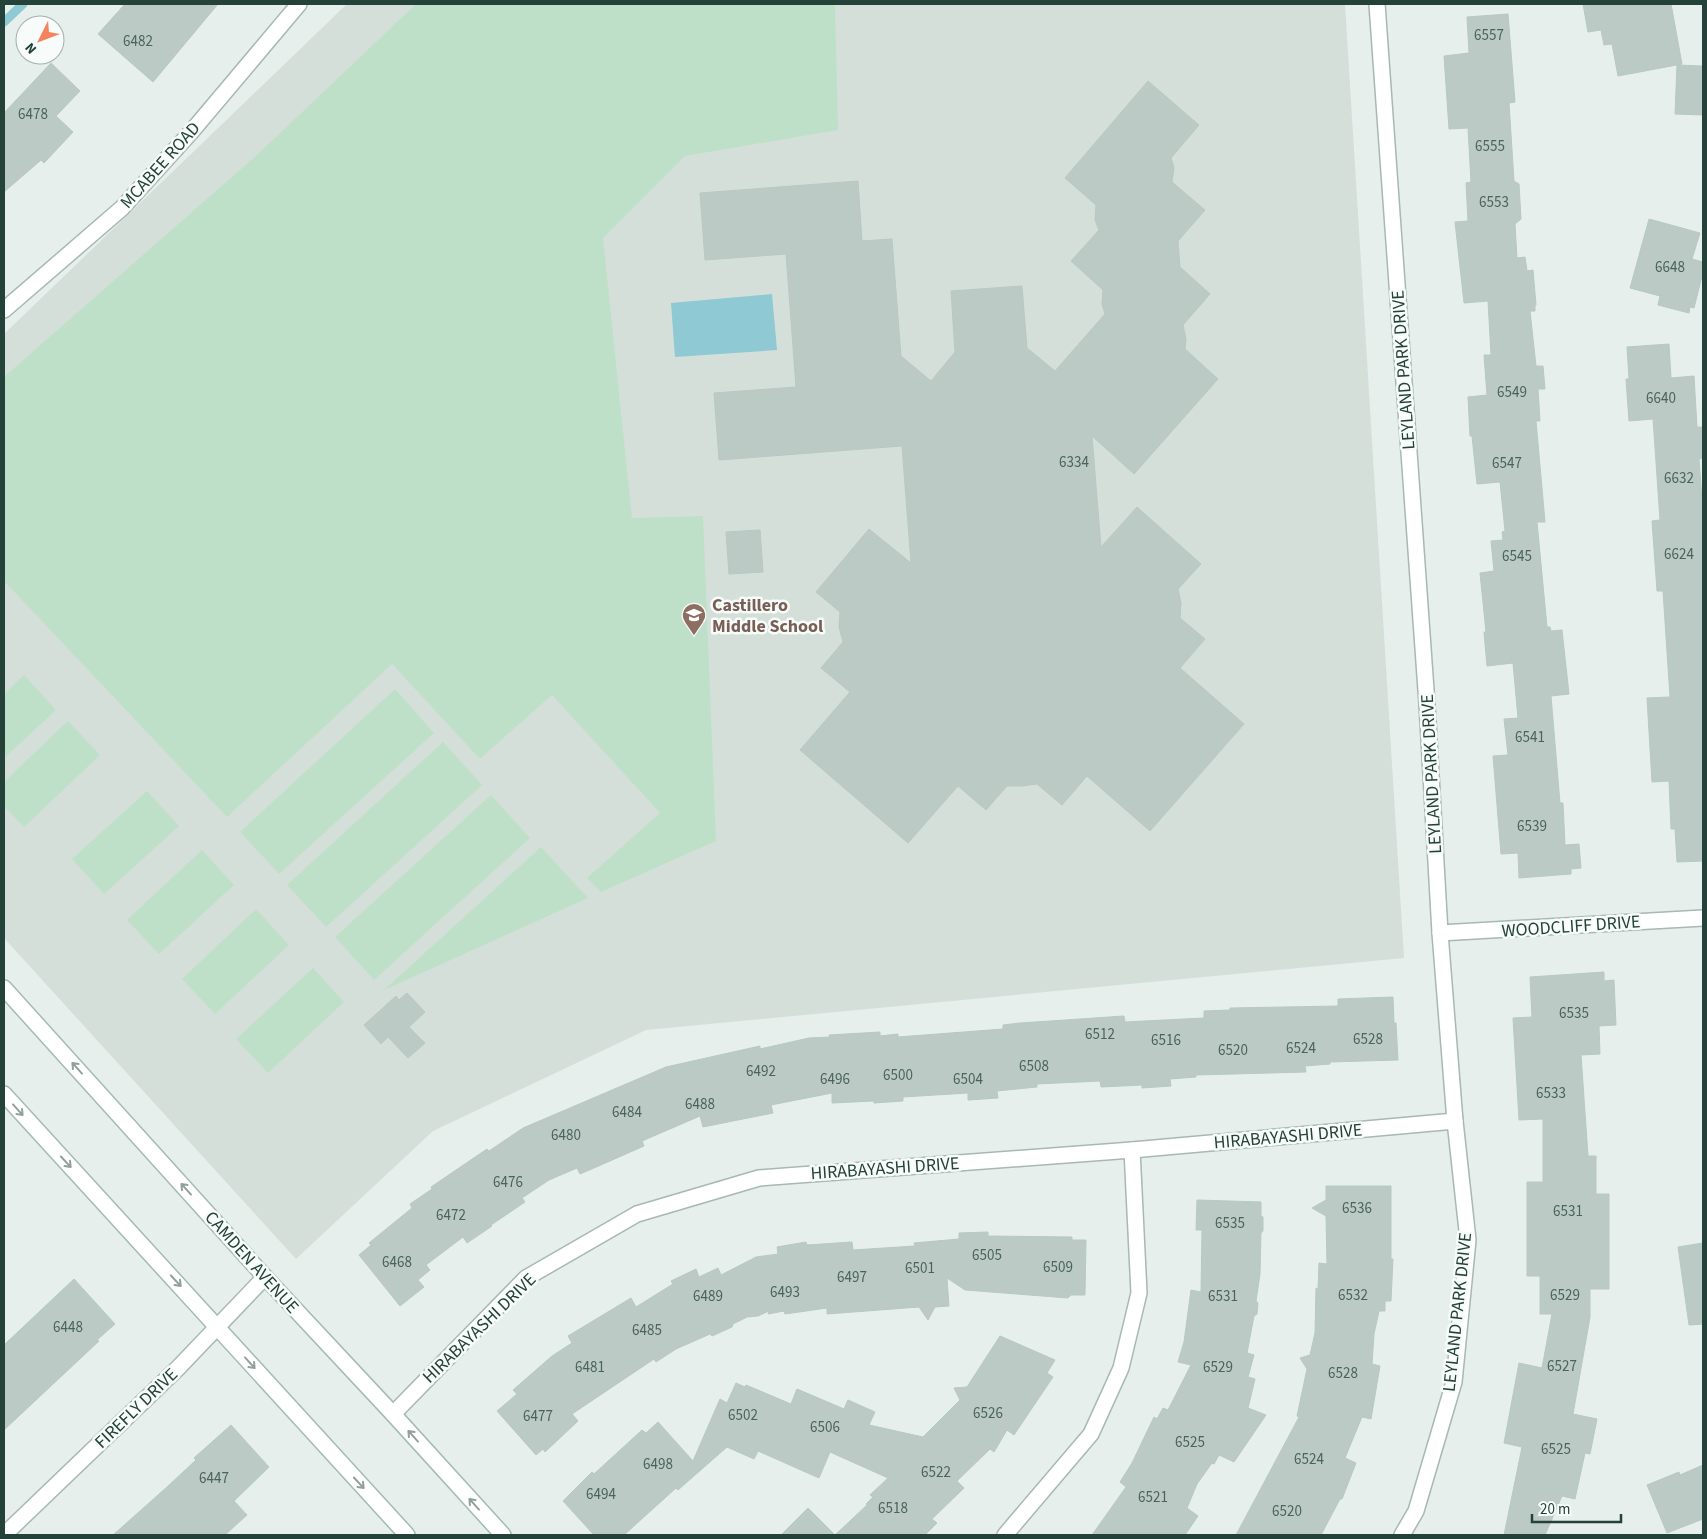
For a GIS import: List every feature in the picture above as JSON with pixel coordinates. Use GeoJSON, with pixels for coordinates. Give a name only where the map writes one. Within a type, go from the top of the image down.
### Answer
{"type":"FeatureCollection","features":[{"type":"Feature","properties":{"kind":"street","name":"MCABEE ROAD"},"geometry":{"type":"LineString","coordinates":[[4,310],[122,208],[192,131],[299,4]]}},
{"type":"Feature","properties":{"kind":"street","name":"LEYLAND PARK DRIVE"},"geometry":{"type":"LineString","coordinates":[[1376,4],[1427,704],[1440,933],[1454,1121],[1468,1240],[1454,1382],[1416,1510],[1402,1535]]}},
{"type":"Feature","properties":{"kind":"street","name":"WOODCLIFF DRIVE"},"geometry":{"type":"LineString","coordinates":[[1440,933],[1703,918]]}},
{"type":"Feature","properties":{"kind":"street","name":"CAMDEN AVENUE"},"geometry":{"type":"LineString","coordinates":[[4,988],[265,1277],[503,1535]]}},
{"type":"Feature","properties":{"kind":"street"},"geometry":{"type":"LineString","coordinates":[[4,1094],[407,1535]]}},
{"type":"Feature","properties":{"kind":"street","name":"HIRABAYASHI DRIVE"},"geometry":{"type":"LineString","coordinates":[[393,1414],[526,1278],[637,1214],[759,1178],[1132,1150],[1454,1121]]}},
{"type":"Feature","properties":{"kind":"street"},"geometry":{"type":"LineString","coordinates":[[1005,1535],[1091,1434],[1122,1368],[1139,1294],[1132,1150]]}},
{"type":"Feature","properties":{"kind":"street","name":"FIREFLY DRIVE"},"geometry":{"type":"LineString","coordinates":[[4,1535],[178,1368],[265,1277]]}},
{"type":"Feature","properties":{"kind":"shaded area","name":"Castillero Middle School"},"geometry":{"type":"Polygon","coordinates":[[[347,4],[1345,4],[1404,958],[646,1030],[433,1131],[296,1259],[4,938],[4,334],[347,4]]]}},
{"type":"Feature","properties":{"kind":"green space"},"geometry":{"type":"Polygon","coordinates":[[[416,4],[835,4],[838,130],[685,156],[603,238],[632,518],[703,516],[716,841],[601,892],[587,878],[660,813],[552,695],[480,759],[392,664],[227,817],[4,581],[4,377],[258,154],[416,4]]]}},
{"type":"Feature","properties":{"kind":"green space"},"geometry":{"type":"Polygon","coordinates":[[[24,675],[56,710],[4,758],[4,694],[24,675]]]}},
{"type":"Feature","properties":{"kind":"green space"},"geometry":{"type":"Polygon","coordinates":[[[395,689],[434,733],[279,874],[240,832],[395,689]]]}},
{"type":"Feature","properties":{"kind":"green space"},"geometry":{"type":"Polygon","coordinates":[[[68,721],[100,755],[24,827],[4,806],[4,782],[68,721]]]}},
{"type":"Feature","properties":{"kind":"green space"},"geometry":{"type":"Polygon","coordinates":[[[443,742],[482,785],[326,927],[287,885],[443,742]]]}},
{"type":"Feature","properties":{"kind":"green space"},"geometry":{"type":"Polygon","coordinates":[[[147,791],[179,826],[104,894],[72,859],[147,791]]]}},
{"type":"Feature","properties":{"kind":"green space"},"geometry":{"type":"Polygon","coordinates":[[[491,795],[530,838],[374,980],[335,937],[491,795]]]}},
{"type":"Feature","properties":{"kind":"green space"},"geometry":{"type":"Polygon","coordinates":[[[541,847],[588,898],[384,990],[541,847]]]}},
{"type":"Feature","properties":{"kind":"green space"},"geometry":{"type":"Polygon","coordinates":[[[202,850],[234,885],[159,954],[127,920],[202,850]]]}},
{"type":"Feature","properties":{"kind":"green space"},"geometry":{"type":"Polygon","coordinates":[[[256,909],[289,945],[215,1014],[182,979],[256,909]]]}},
{"type":"Feature","properties":{"kind":"green space"},"geometry":{"type":"Polygon","coordinates":[[[313,968],[344,1002],[268,1073],[236,1039],[313,968]]]}},
{"type":"Feature","properties":{"kind":"water"},"geometry":{"type":"Polygon","coordinates":[[[772,294],[777,350],[675,357],[671,303],[772,294]]]}},
{"type":"Feature","properties":{"kind":"building"},"geometry":{"type":"Polygon","coordinates":[[[125,4],[218,4],[153,82],[98,34],[125,4]]]}},
{"type":"Feature","properties":{"kind":"building"},"geometry":{"type":"Polygon","coordinates":[[[1583,4],[1671,4],[1682,64],[1618,76],[1612,44],[1604,45],[1601,30],[1588,32],[1583,4]]]}},
{"type":"Feature","properties":{"kind":"building"},"geometry":{"type":"Polygon","coordinates":[[[1508,14],[1515,102],[1509,103],[1514,181],[1519,184],[1521,219],[1515,224],[1517,258],[1525,257],[1527,271],[1533,270],[1536,305],[1535,311],[1530,311],[1536,366],[1543,366],[1545,389],[1538,389],[1540,421],[1536,421],[1545,522],[1537,522],[1547,627],[1550,627],[1551,631],[1562,630],[1569,694],[1551,696],[1560,803],[1563,803],[1565,845],[1579,844],[1581,868],[1571,869],[1571,874],[1519,878],[1518,853],[1501,854],[1493,756],[1508,755],[1504,719],[1518,718],[1513,663],[1487,666],[1484,632],[1486,632],[1480,573],[1494,571],[1491,541],[1503,540],[1502,532],[1505,531],[1500,482],[1477,484],[1472,436],[1470,436],[1468,397],[1487,395],[1484,355],[1491,355],[1488,301],[1464,303],[1455,222],[1468,221],[1466,183],[1471,182],[1468,128],[1449,129],[1444,56],[1469,53],[1467,17],[1508,14]]]}},
{"type":"Feature","properties":{"kind":"building"},"geometry":{"type":"Polygon","coordinates":[[[49,65],[53,65],[80,91],[56,116],[73,132],[44,163],[41,160],[4,192],[4,113],[49,65]]]}},
{"type":"Feature","properties":{"kind":"building"},"geometry":{"type":"Polygon","coordinates":[[[1677,65],[1703,66],[1703,115],[1675,114],[1677,65]]]}},
{"type":"Feature","properties":{"kind":"building"},"geometry":{"type":"Polygon","coordinates":[[[1148,81],[1199,125],[1171,158],[1174,168],[1172,182],[1205,210],[1178,241],[1180,267],[1210,294],[1183,325],[1186,339],[1185,349],[1218,379],[1134,474],[1092,436],[1101,547],[1137,507],[1201,564],[1178,589],[1181,603],[1180,618],[1205,639],[1180,668],[1244,724],[1150,831],[1087,776],[1062,805],[1037,784],[1007,786],[986,810],[958,786],[908,843],[800,750],[850,692],[821,668],[843,642],[839,627],[840,612],[816,592],[869,529],[911,563],[902,446],[719,460],[714,393],[796,387],[786,254],[705,260],[700,193],[858,181],[862,241],[892,239],[901,356],[931,381],[955,352],[951,291],[1022,286],[1027,348],[1055,371],[1105,314],[1102,304],[1103,290],[1071,261],[1099,230],[1095,220],[1096,205],[1065,178],[1148,81]]]}},
{"type":"Feature","properties":{"kind":"building"},"geometry":{"type":"Polygon","coordinates":[[[1649,219],[1700,233],[1692,259],[1703,262],[1703,272],[1694,308],[1690,307],[1689,313],[1658,305],[1660,296],[1630,288],[1649,219]]]}},
{"type":"Feature","properties":{"kind":"building"},"geometry":{"type":"Polygon","coordinates":[[[1669,344],[1671,378],[1694,376],[1697,427],[1703,427],[1703,458],[1699,459],[1703,514],[1703,861],[1677,862],[1675,829],[1671,829],[1669,781],[1652,782],[1647,698],[1670,697],[1663,591],[1657,591],[1652,521],[1660,520],[1653,419],[1629,421],[1626,379],[1629,379],[1627,347],[1669,344]]]}},
{"type":"Feature","properties":{"kind":"building"},"geometry":{"type":"Polygon","coordinates":[[[760,530],[763,572],[729,574],[726,532],[760,530]]]}},
{"type":"Feature","properties":{"kind":"building"},"geometry":{"type":"Polygon","coordinates":[[[1604,972],[1604,981],[1614,980],[1616,1025],[1599,1026],[1600,1054],[1581,1055],[1588,1156],[1596,1156],[1596,1194],[1609,1194],[1609,1289],[1590,1289],[1590,1317],[1573,1414],[1597,1419],[1590,1454],[1585,1453],[1575,1499],[1562,1496],[1545,1535],[1504,1535],[1522,1447],[1504,1443],[1519,1363],[1542,1368],[1552,1314],[1540,1314],[1540,1276],[1527,1276],[1527,1182],[1543,1182],[1543,1119],[1519,1120],[1513,1018],[1532,1017],[1530,977],[1604,972]]]}},
{"type":"Feature","properties":{"kind":"building"},"geometry":{"type":"Polygon","coordinates":[[[407,993],[425,1012],[409,1027],[425,1043],[408,1058],[388,1037],[381,1044],[364,1025],[396,996],[399,1000],[407,993]]]}},
{"type":"Feature","properties":{"kind":"building"},"geometry":{"type":"Polygon","coordinates":[[[1393,997],[1398,1060],[1330,1062],[1330,1064],[1305,1066],[1306,1072],[1196,1075],[1196,1077],[1170,1079],[1171,1086],[1142,1088],[1142,1085],[1101,1087],[1100,1081],[1037,1084],[1037,1087],[997,1091],[998,1098],[968,1100],[968,1093],[903,1097],[903,1101],[832,1103],[832,1093],[771,1105],[773,1113],[703,1127],[700,1116],[642,1141],[644,1146],[580,1174],[577,1168],[549,1180],[522,1198],[525,1202],[492,1226],[467,1243],[463,1237],[426,1265],[430,1270],[418,1280],[424,1287],[400,1306],[359,1255],[371,1245],[369,1243],[412,1208],[410,1204],[432,1189],[431,1187],[487,1149],[489,1151],[523,1128],[666,1067],[760,1046],[760,1049],[809,1038],[830,1037],[829,1035],[880,1032],[880,1036],[898,1034],[898,1037],[1003,1029],[1003,1025],[1020,1023],[1124,1016],[1125,1022],[1204,1018],[1204,1011],[1230,1010],[1230,1008],[1338,1006],[1338,999],[1393,997]]]}},
{"type":"Feature","properties":{"kind":"building"},"geometry":{"type":"Polygon","coordinates":[[[1326,1186],[1391,1186],[1391,1259],[1393,1259],[1391,1301],[1385,1301],[1385,1311],[1379,1311],[1374,1334],[1372,1364],[1380,1366],[1371,1419],[1362,1417],[1345,1458],[1356,1463],[1342,1499],[1340,1499],[1321,1535],[1236,1535],[1299,1417],[1297,1416],[1307,1369],[1300,1358],[1310,1355],[1315,1333],[1316,1288],[1318,1289],[1319,1263],[1327,1264],[1326,1216],[1312,1208],[1326,1200],[1326,1186]]]}},
{"type":"Feature","properties":{"kind":"building"},"geometry":{"type":"Polygon","coordinates":[[[1197,1200],[1261,1202],[1263,1231],[1261,1233],[1260,1274],[1256,1301],[1258,1303],[1257,1314],[1254,1316],[1247,1353],[1254,1355],[1248,1377],[1255,1379],[1248,1408],[1266,1415],[1234,1462],[1219,1455],[1197,1484],[1187,1508],[1198,1516],[1185,1535],[1092,1535],[1126,1487],[1120,1482],[1132,1463],[1154,1417],[1157,1419],[1163,1408],[1168,1410],[1191,1365],[1178,1362],[1184,1342],[1191,1290],[1201,1292],[1202,1230],[1196,1230],[1197,1200]]]}},
{"type":"Feature","properties":{"kind":"building"},"geometry":{"type":"Polygon","coordinates":[[[988,1232],[988,1236],[1072,1237],[1072,1240],[1086,1240],[1085,1295],[1071,1295],[1068,1298],[965,1290],[947,1278],[949,1306],[935,1307],[928,1320],[919,1307],[827,1314],[827,1308],[785,1314],[784,1311],[768,1314],[769,1311],[758,1316],[747,1317],[733,1324],[732,1327],[712,1336],[710,1334],[676,1349],[656,1362],[654,1359],[572,1414],[578,1421],[545,1452],[543,1449],[536,1455],[497,1411],[517,1394],[513,1390],[552,1356],[572,1343],[568,1336],[631,1298],[636,1307],[673,1284],[671,1281],[696,1269],[699,1277],[718,1268],[721,1275],[756,1257],[778,1254],[777,1247],[806,1242],[807,1245],[852,1242],[853,1250],[915,1246],[914,1243],[959,1239],[959,1233],[988,1232]]]}},
{"type":"Feature","properties":{"kind":"building"},"geometry":{"type":"Polygon","coordinates":[[[1703,1243],[1703,1324],[1689,1325],[1678,1247],[1703,1243]]]}},
{"type":"Feature","properties":{"kind":"building"},"geometry":{"type":"Polygon","coordinates":[[[74,1279],[115,1324],[4,1430],[4,1345],[74,1279]]]}},
{"type":"Feature","properties":{"kind":"building"},"geometry":{"type":"Polygon","coordinates":[[[1000,1336],[1055,1360],[1047,1373],[1053,1377],[1014,1435],[1007,1430],[994,1452],[990,1449],[957,1481],[964,1488],[932,1519],[937,1523],[925,1535],[835,1535],[867,1505],[873,1497],[870,1495],[888,1478],[830,1452],[819,1478],[758,1451],[754,1459],[727,1447],[678,1490],[676,1488],[624,1535],[594,1535],[563,1501],[592,1472],[594,1474],[642,1430],[646,1433],[658,1422],[693,1461],[720,1399],[727,1403],[736,1383],[745,1387],[746,1385],[791,1404],[797,1389],[844,1409],[848,1400],[875,1412],[869,1425],[923,1437],[960,1400],[954,1388],[967,1387],[1000,1336]]]}},
{"type":"Feature","properties":{"kind":"building"},"geometry":{"type":"Polygon","coordinates":[[[231,1425],[269,1467],[234,1501],[247,1515],[225,1535],[113,1535],[196,1460],[194,1458],[231,1425]]]}},
{"type":"Feature","properties":{"kind":"building"},"geometry":{"type":"Polygon","coordinates":[[[1703,1465],[1703,1519],[1667,1533],[1647,1485],[1679,1472],[1680,1475],[1703,1465]]]}},
{"type":"Feature","properties":{"kind":"building"},"geometry":{"type":"Polygon","coordinates":[[[808,1508],[835,1535],[781,1535],[808,1508]]]}},
{"type":"Feature","properties":{"kind":"waterway"},"geometry":{"type":"LineString","coordinates":[[4,22],[23,4]]}},
{"type":"Feature","properties":{"kind":"place","name":"Castillero Middle School"},"geometry":{"type":"Point","coordinates":[694,636]}}]}
